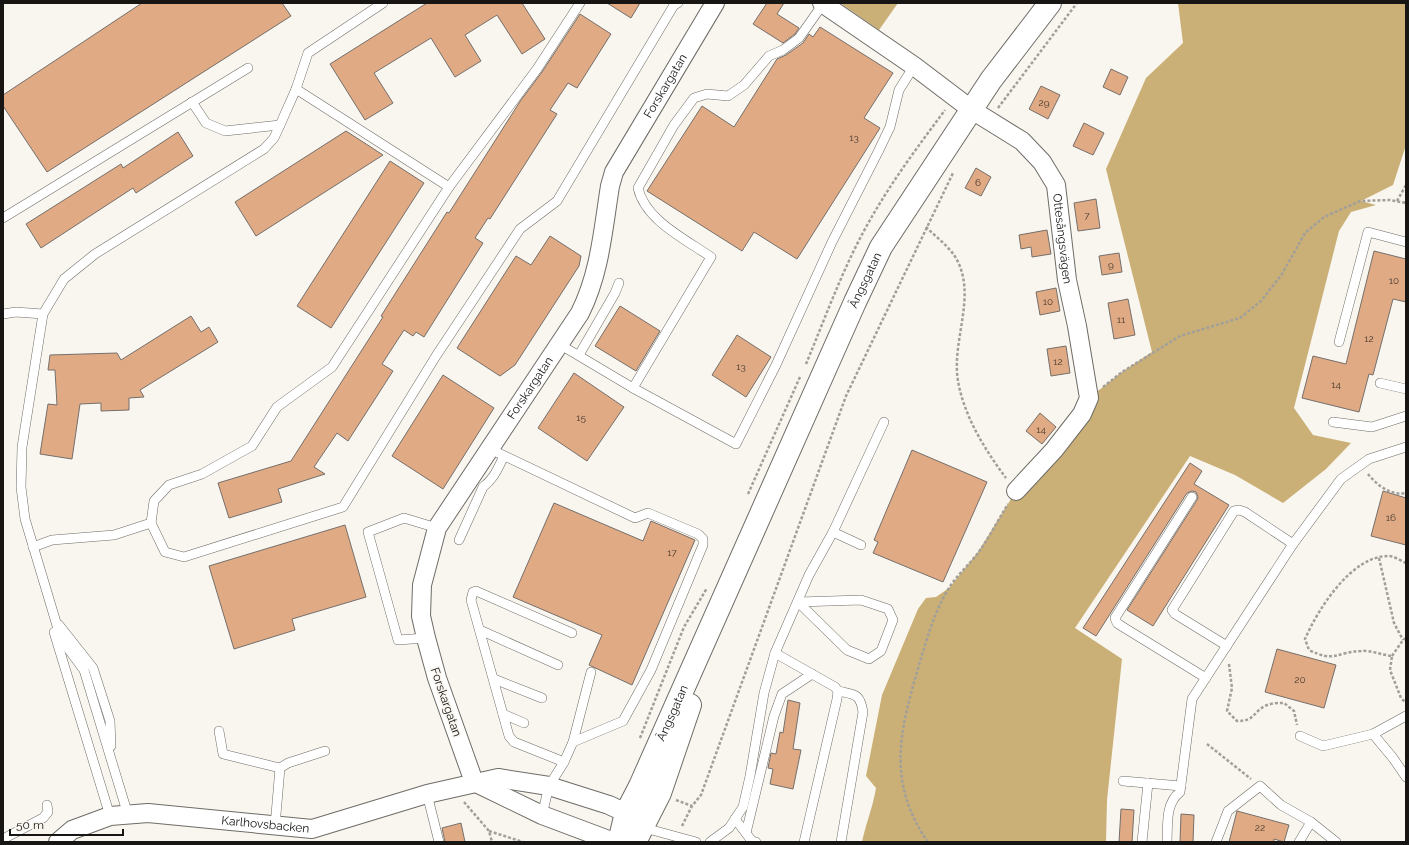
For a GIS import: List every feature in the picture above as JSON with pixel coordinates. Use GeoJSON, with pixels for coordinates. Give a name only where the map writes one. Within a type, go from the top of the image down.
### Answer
{"type":"FeatureCollection","features":[{"type":"Feature","properties":{"kind":"main road","name":"Ängsgatan"},"geometry":{"type":"LineString","coordinates":[[619,842],[634,828],[640,786],[855,302],[881,247],[991,80],[1050,3]]}},
{"type":"Feature","properties":{"kind":"street","name":"Forskargatan"},"geometry":{"type":"LineString","coordinates":[[474,782],[437,678],[421,616],[422,586],[437,528],[497,452],[560,344],[580,313],[590,293],[596,274],[610,186],[614,172],[715,3]]}},
{"type":"Feature","properties":{"kind":"street","name":"Ottesångsvägen"},"geometry":{"type":"LineString","coordinates":[[823,3],[914,66],[972,110],[1022,141],[1042,162],[1056,185],[1067,280],[1077,326],[1089,398]]}},
{"type":"Feature","properties":{"kind":"street"},"geometry":{"type":"LineString","coordinates":[[1016,491],[1054,450],[1082,414],[1089,398]]}},
{"type":"Feature","properties":{"kind":"street"},"geometry":{"type":"LineString","coordinates":[[474,782],[498,778],[549,786],[609,805],[634,828]]}},
{"type":"Feature","properties":{"kind":"street"},"geometry":{"type":"LineString","coordinates":[[474,782],[542,815],[614,842]]}},
{"type":"Feature","properties":{"kind":"street","name":"Karlhovsbacken"},"geometry":{"type":"LineString","coordinates":[[58,842],[72,830],[110,816],[148,813],[282,832],[312,829],[427,794],[474,782]]}},
{"type":"Feature","properties":{"kind":"lane"},"geometry":{"type":"LineString","coordinates":[[128,815],[84,670],[61,639],[26,519],[21,487],[22,447],[43,314],[64,279],[95,254],[264,149],[274,138],[280,125],[296,90],[308,53],[383,3]]}},
{"type":"Feature","properties":{"kind":"lane"},"geometry":{"type":"LineString","coordinates":[[580,3],[537,69],[449,187],[332,367],[277,407],[252,446],[202,474],[169,484],[154,501],[151,523],[165,552],[184,557],[343,507],[436,356],[520,229],[557,201],[674,5],[678,3]]}},
{"type":"Feature","properties":{"kind":"lane"},"geometry":{"type":"LineString","coordinates":[[633,388],[711,257],[653,216],[641,199],[638,188],[674,125],[694,98],[707,94],[728,96],[744,85],[769,56],[783,50],[799,38],[823,3]]}},
{"type":"Feature","properties":{"kind":"lane"},"geometry":{"type":"LineString","coordinates":[[560,344],[633,388],[736,444],[776,365],[832,242],[890,127],[899,90],[914,66]]}},
{"type":"Feature","properties":{"kind":"lane"},"geometry":{"type":"LineString","coordinates":[[3,218],[248,68]]}},
{"type":"Feature","properties":{"kind":"lane"},"geometry":{"type":"LineString","coordinates":[[296,90],[449,187]]}},
{"type":"Feature","properties":{"kind":"lane"},"geometry":{"type":"LineString","coordinates":[[192,102],[206,123],[225,131],[280,125]]}},
{"type":"Feature","properties":{"kind":"lane"},"geometry":{"type":"LineString","coordinates":[[1339,342],[1368,232],[1406,242]]}},
{"type":"Feature","properties":{"kind":"lane"},"geometry":{"type":"LineString","coordinates":[[578,355],[619,283]]}},
{"type":"Feature","properties":{"kind":"lane"},"geometry":{"type":"LineString","coordinates":[[3,314],[16,312],[43,314]]}},
{"type":"Feature","properties":{"kind":"lane"},"geometry":{"type":"LineString","coordinates":[[1380,383],[1406,389]]}},
{"type":"Feature","properties":{"kind":"lane"},"geometry":{"type":"LineString","coordinates":[[1333,422],[1372,427],[1406,416]]}},
{"type":"Feature","properties":{"kind":"lane"},"geometry":{"type":"LineString","coordinates":[[710,842],[729,828],[743,806],[750,776],[764,693],[776,653],[809,575],[832,532],[884,422]]}},
{"type":"Feature","properties":{"kind":"lane"},"geometry":{"type":"LineString","coordinates":[[1167,842],[1169,807],[1173,798],[1180,792],[1181,786],[1190,703],[1293,544],[1341,479],[1369,459],[1406,447]]}},
{"type":"Feature","properties":{"kind":"lane"},"geometry":{"type":"LineString","coordinates":[[459,540],[484,487],[490,483],[495,475],[497,452],[635,518],[648,513],[698,534],[704,539],[686,588],[650,670],[623,721],[573,742]]}},
{"type":"Feature","properties":{"kind":"lane"},"geometry":{"type":"LineString","coordinates":[[1192,497],[1115,618],[1117,623],[1123,627],[1206,678]]}},
{"type":"Feature","properties":{"kind":"lane"},"geometry":{"type":"LineString","coordinates":[[1227,646],[1175,614],[1172,610],[1234,511],[1239,510],[1245,512],[1293,544]]}},
{"type":"Feature","properties":{"kind":"lane"},"geometry":{"type":"LineString","coordinates":[[426,638],[398,640],[368,532],[404,518],[437,528]]}},
{"type":"Feature","properties":{"kind":"lane"},"geometry":{"type":"LineString","coordinates":[[33,547],[52,540],[114,534],[151,523]]}},
{"type":"Feature","properties":{"kind":"lane"},"geometry":{"type":"LineString","coordinates":[[832,532],[861,545]]}},
{"type":"Feature","properties":{"kind":"lane"},"geometry":{"type":"LineString","coordinates":[[564,762],[514,742],[509,736],[471,600],[473,592],[476,591],[572,633]]}},
{"type":"Feature","properties":{"kind":"lane"},"geometry":{"type":"LineString","coordinates":[[861,600],[888,609],[893,620],[881,651],[870,659],[846,650],[798,602],[861,600]]}},
{"type":"Feature","properties":{"kind":"lane"},"geometry":{"type":"LineString","coordinates":[[56,621],[54,634],[110,816]]}},
{"type":"Feature","properties":{"kind":"lane"},"geometry":{"type":"LineString","coordinates":[[480,630],[558,665]]}},
{"type":"Feature","properties":{"kind":"lane"},"geometry":{"type":"LineString","coordinates":[[776,653],[835,687],[838,691],[855,695],[861,700],[863,712],[841,842]]}},
{"type":"Feature","properties":{"kind":"lane"},"geometry":{"type":"LineString","coordinates":[[542,815],[549,786],[564,762],[573,742],[591,672]]}},
{"type":"Feature","properties":{"kind":"lane"},"geometry":{"type":"LineString","coordinates":[[746,833],[774,716],[782,694],[812,674]]}},
{"type":"Feature","properties":{"kind":"lane"},"geometry":{"type":"LineString","coordinates":[[494,679],[542,698]]}},
{"type":"Feature","properties":{"kind":"lane"},"geometry":{"type":"LineString","coordinates":[[804,842],[838,691]]}},
{"type":"Feature","properties":{"kind":"lane"},"geometry":{"type":"LineString","coordinates":[[503,714],[524,723]]}},
{"type":"Feature","properties":{"kind":"lane"},"geometry":{"type":"LineString","coordinates":[[1300,736],[1323,746],[1373,734],[1406,716]]}},
{"type":"Feature","properties":{"kind":"lane"},"geometry":{"type":"LineString","coordinates":[[219,731],[223,754],[280,768],[288,763],[325,751]]}},
{"type":"Feature","properties":{"kind":"lane"},"geometry":{"type":"LineString","coordinates":[[1373,734],[1393,758],[1406,777]]}},
{"type":"Feature","properties":{"kind":"lane"},"geometry":{"type":"LineString","coordinates":[[280,768],[282,832]]}},
{"type":"Feature","properties":{"kind":"lane"},"geometry":{"type":"LineString","coordinates":[[1123,781],[1181,786]]}},
{"type":"Feature","properties":{"kind":"lane"},"geometry":{"type":"LineString","coordinates":[[1142,842],[1148,783]]}},
{"type":"Feature","properties":{"kind":"lane"},"geometry":{"type":"LineString","coordinates":[[1216,842],[1228,811],[1260,786],[1281,805],[1311,822],[1336,842]]}},
{"type":"Feature","properties":{"kind":"lane"},"geometry":{"type":"LineString","coordinates":[[427,794],[439,842]]}},
{"type":"Feature","properties":{"kind":"lane"},"geometry":{"type":"LineString","coordinates":[[3,839],[43,818],[48,812],[47,805]]}},
{"type":"Feature","properties":{"kind":"lane"},"geometry":{"type":"LineString","coordinates":[[735,819],[746,833],[756,842]]}},
{"type":"Feature","properties":{"kind":"lane"},"geometry":{"type":"LineString","coordinates":[[1299,842],[1311,822]]}},
{"type":"Feature","properties":{"kind":"lane"},"geometry":{"type":"LineString","coordinates":[[634,828],[696,842]]}},
{"type":"Feature","properties":{"kind":"path"},"geometry":{"type":"LineString","coordinates":[[1009,93],[1077,3]]}},
{"type":"Feature","properties":{"kind":"path"},"geometry":{"type":"LineString","coordinates":[[676,838],[692,806],[701,795],[846,396],[926,227],[955,170]]}},
{"type":"Feature","properties":{"kind":"path"},"geometry":{"type":"LineString","coordinates":[[1397,201],[1406,185]]}},
{"type":"Feature","properties":{"kind":"path"},"geometry":{"type":"LineString","coordinates":[[1089,398],[1122,372],[1180,336],[1240,318],[1261,301],[1282,274],[1305,233],[1324,217],[1360,201],[1397,201],[1406,203]]}},
{"type":"Feature","properties":{"kind":"path"},"geometry":{"type":"LineString","coordinates":[[926,227],[954,254],[963,273],[965,295],[957,359],[958,380],[964,404],[980,439],[994,463],[1016,491],[978,552],[949,588],[930,628],[904,720],[900,746],[901,780],[910,812],[928,842]]}},
{"type":"Feature","properties":{"kind":"path"},"geometry":{"type":"LineString","coordinates":[[1360,465],[1381,488],[1402,494],[1406,492]]}},
{"type":"Feature","properties":{"kind":"path"},"geometry":{"type":"LineString","coordinates":[[1392,656],[1361,651],[1336,657],[1322,657],[1309,650],[1305,639],[1311,624],[1339,585],[1352,571],[1379,558],[1390,556],[1406,563]]}},
{"type":"Feature","properties":{"kind":"path"},"geometry":{"type":"LineString","coordinates":[[1379,558],[1394,622],[1404,639],[1392,656],[1390,670],[1402,698],[1406,703]]}},
{"type":"Feature","properties":{"kind":"path"},"geometry":{"type":"LineString","coordinates":[[1227,646],[1232,688],[1227,711],[1237,721],[1246,721],[1256,716],[1264,707],[1274,703],[1284,703],[1294,712],[1300,736]]}},
{"type":"Feature","properties":{"kind":"path"},"geometry":{"type":"LineString","coordinates":[[1207,744],[1260,786]]}},
{"type":"Feature","properties":{"kind":"path"},"geometry":{"type":"LineString","coordinates":[[452,788],[489,831],[492,842]]}},
{"type":"Feature","properties":{"kind":"path"},"geometry":{"type":"LineString","coordinates":[[489,831],[523,842]]}},
{"type":"Feature","properties":{"kind":"shaded area"},"geometry":{"type":"Polygon","coordinates":[[[840,3],[898,3],[879,30],[840,3]]]}},
{"type":"Feature","properties":{"kind":"shaded area"},"geometry":{"type":"Polygon","coordinates":[[[1178,3],[1406,3],[1406,145],[1393,185],[1361,201],[1376,205],[1351,212],[1339,231],[1294,408],[1313,435],[1351,443],[1326,469],[1283,503],[1235,475],[1190,456],[1075,628],[1122,659],[1107,800],[1106,842],[862,842],[876,788],[866,776],[882,695],[918,609],[926,598],[936,597],[949,588],[978,552],[1016,491],[1089,398],[1122,372],[1152,352],[1106,169],[1146,78],[1183,43],[1178,3]]]}},
{"type":"Feature","properties":{"kind":"building"},"geometry":{"type":"Polygon","coordinates":[[[142,3],[282,3],[291,16],[47,172],[3,106],[3,95],[142,3]]]}},
{"type":"Feature","properties":{"kind":"building"},"geometry":{"type":"Polygon","coordinates":[[[427,3],[522,3],[545,39],[522,54],[497,15],[465,35],[481,61],[455,77],[431,38],[374,73],[393,103],[365,120],[330,64],[427,3]]]}},
{"type":"Feature","properties":{"kind":"building"},"geometry":{"type":"Polygon","coordinates":[[[607,3],[640,3],[631,18],[607,3]]]}},
{"type":"Feature","properties":{"kind":"building"},"geometry":{"type":"Polygon","coordinates":[[[767,3],[784,3],[777,14],[799,28],[795,34],[783,43],[753,24],[767,3]]]}},
{"type":"Feature","properties":{"kind":"building"},"geometry":{"type":"Polygon","coordinates":[[[580,14],[611,34],[577,88],[568,83],[550,110],[557,114],[490,219],[488,218],[475,238],[483,243],[424,337],[416,332],[413,336],[404,330],[382,364],[393,371],[348,441],[337,433],[314,467],[325,474],[278,489],[282,502],[229,518],[218,483],[291,461],[383,317],[381,316],[447,212],[449,213],[521,100],[542,72],[580,14]]]}},
{"type":"Feature","properties":{"kind":"building"},"geometry":{"type":"Polygon","coordinates":[[[820,27],[893,73],[864,118],[880,128],[797,259],[754,232],[742,251],[647,191],[702,106],[734,127],[777,59],[786,55],[803,43],[809,34],[813,37],[820,27]]]}},
{"type":"Feature","properties":{"kind":"building"},"geometry":{"type":"Polygon","coordinates":[[[1111,69],[1128,77],[1120,95],[1103,87],[1111,69]]]}},
{"type":"Feature","properties":{"kind":"building"},"geometry":{"type":"Polygon","coordinates":[[[1041,86],[1060,95],[1048,119],[1029,109],[1041,86]]]}},
{"type":"Feature","properties":{"kind":"building"},"geometry":{"type":"Polygon","coordinates":[[[1084,123],[1104,133],[1093,155],[1073,146],[1084,123]]]}},
{"type":"Feature","properties":{"kind":"building"},"geometry":{"type":"Polygon","coordinates":[[[346,131],[383,155],[256,236],[235,202],[346,131]]]}},
{"type":"Feature","properties":{"kind":"building"},"geometry":{"type":"Polygon","coordinates":[[[178,132],[193,156],[136,193],[133,188],[41,248],[26,224],[121,164],[123,168],[178,132]]]}},
{"type":"Feature","properties":{"kind":"building"},"geometry":{"type":"Polygon","coordinates":[[[390,161],[424,183],[331,328],[297,306],[390,161]]]}},
{"type":"Feature","properties":{"kind":"building"},"geometry":{"type":"Polygon","coordinates":[[[976,168],[991,177],[981,196],[965,188],[976,168]]]}},
{"type":"Feature","properties":{"kind":"building"},"geometry":{"type":"Polygon","coordinates":[[[1096,199],[1100,228],[1078,231],[1074,203],[1096,199]]]}},
{"type":"Feature","properties":{"kind":"building"},"geometry":{"type":"Polygon","coordinates":[[[1047,230],[1051,254],[1032,257],[1031,247],[1021,249],[1019,235],[1047,230]]]}},
{"type":"Feature","properties":{"kind":"building"},"geometry":{"type":"Polygon","coordinates":[[[550,236],[581,256],[579,266],[515,365],[500,376],[457,348],[516,256],[531,265],[550,236]]]}},
{"type":"Feature","properties":{"kind":"building"},"geometry":{"type":"Polygon","coordinates":[[[1374,251],[1406,259],[1406,302],[1393,299],[1373,375],[1369,374],[1359,412],[1302,398],[1313,356],[1346,364],[1374,251]]]}},
{"type":"Feature","properties":{"kind":"building"},"geometry":{"type":"Polygon","coordinates":[[[1119,253],[1122,272],[1102,275],[1099,256],[1119,253]]]}},
{"type":"Feature","properties":{"kind":"building"},"geometry":{"type":"Polygon","coordinates":[[[1056,288],[1060,311],[1040,315],[1036,292],[1056,288]]]}},
{"type":"Feature","properties":{"kind":"building"},"geometry":{"type":"Polygon","coordinates":[[[1128,299],[1135,335],[1114,339],[1108,303],[1128,299]]]}},
{"type":"Feature","properties":{"kind":"building"},"geometry":{"type":"Polygon","coordinates":[[[620,306],[660,331],[636,371],[595,346],[620,306]]]}},
{"type":"Feature","properties":{"kind":"building"},"geometry":{"type":"Polygon","coordinates":[[[191,316],[201,332],[209,327],[218,342],[140,390],[144,397],[129,398],[129,410],[101,411],[101,403],[80,404],[72,459],[40,454],[48,404],[57,405],[55,370],[48,370],[50,355],[117,353],[121,360],[191,316]]]}},
{"type":"Feature","properties":{"kind":"building"},"geometry":{"type":"Polygon","coordinates":[[[737,335],[771,357],[746,397],[712,375],[737,335]]]}},
{"type":"Feature","properties":{"kind":"building"},"geometry":{"type":"Polygon","coordinates":[[[1066,346],[1070,373],[1051,376],[1047,349],[1066,346]]]}},
{"type":"Feature","properties":{"kind":"building"},"geometry":{"type":"Polygon","coordinates":[[[574,373],[624,407],[587,461],[538,428],[574,373]]]}},
{"type":"Feature","properties":{"kind":"building"},"geometry":{"type":"Polygon","coordinates":[[[443,375],[494,408],[443,489],[392,456],[443,375]]]}},
{"type":"Feature","properties":{"kind":"building"},"geometry":{"type":"Polygon","coordinates":[[[1040,413],[1056,427],[1042,444],[1026,431],[1040,413]]]}},
{"type":"Feature","properties":{"kind":"building"},"geometry":{"type":"Polygon","coordinates":[[[912,450],[987,482],[943,582],[873,553],[878,542],[874,540],[912,450]]]}},
{"type":"Feature","properties":{"kind":"building"},"geometry":{"type":"Polygon","coordinates":[[[1190,463],[1202,471],[1194,484],[1229,505],[1153,626],[1127,610],[1197,500],[1198,497],[1196,492],[1192,491],[1187,493],[1096,636],[1083,628],[1190,463]]]}},
{"type":"Feature","properties":{"kind":"building"},"geometry":{"type":"Polygon","coordinates":[[[1383,491],[1406,498],[1406,545],[1371,536],[1383,491]]]}},
{"type":"Feature","properties":{"kind":"building"},"geometry":{"type":"Polygon","coordinates":[[[554,503],[643,541],[651,521],[695,540],[632,685],[589,665],[602,635],[513,597],[554,503]]]}},
{"type":"Feature","properties":{"kind":"building"},"geometry":{"type":"Polygon","coordinates":[[[345,525],[366,597],[292,619],[295,630],[234,649],[209,566],[345,525]]]}},
{"type":"Feature","properties":{"kind":"building"},"geometry":{"type":"Polygon","coordinates":[[[1277,649],[1336,665],[1324,708],[1265,692],[1277,649]]]}},
{"type":"Feature","properties":{"kind":"building"},"geometry":{"type":"Polygon","coordinates":[[[788,700],[800,703],[793,749],[801,750],[793,789],[770,784],[773,769],[768,768],[771,753],[776,754],[780,732],[783,733],[788,700]]]}},
{"type":"Feature","properties":{"kind":"building"},"geometry":{"type":"Polygon","coordinates":[[[1121,809],[1134,810],[1132,842],[1119,842],[1121,809]]]}},
{"type":"Feature","properties":{"kind":"building"},"geometry":{"type":"Polygon","coordinates":[[[1237,811],[1289,825],[1284,842],[1274,839],[1274,842],[1229,842],[1237,811]]]}},
{"type":"Feature","properties":{"kind":"building"},"geometry":{"type":"Polygon","coordinates":[[[1181,814],[1194,815],[1193,842],[1180,842],[1181,814]]]}},
{"type":"Feature","properties":{"kind":"building"},"geometry":{"type":"Polygon","coordinates":[[[461,823],[465,842],[445,842],[442,828],[461,823]]]}}]}
